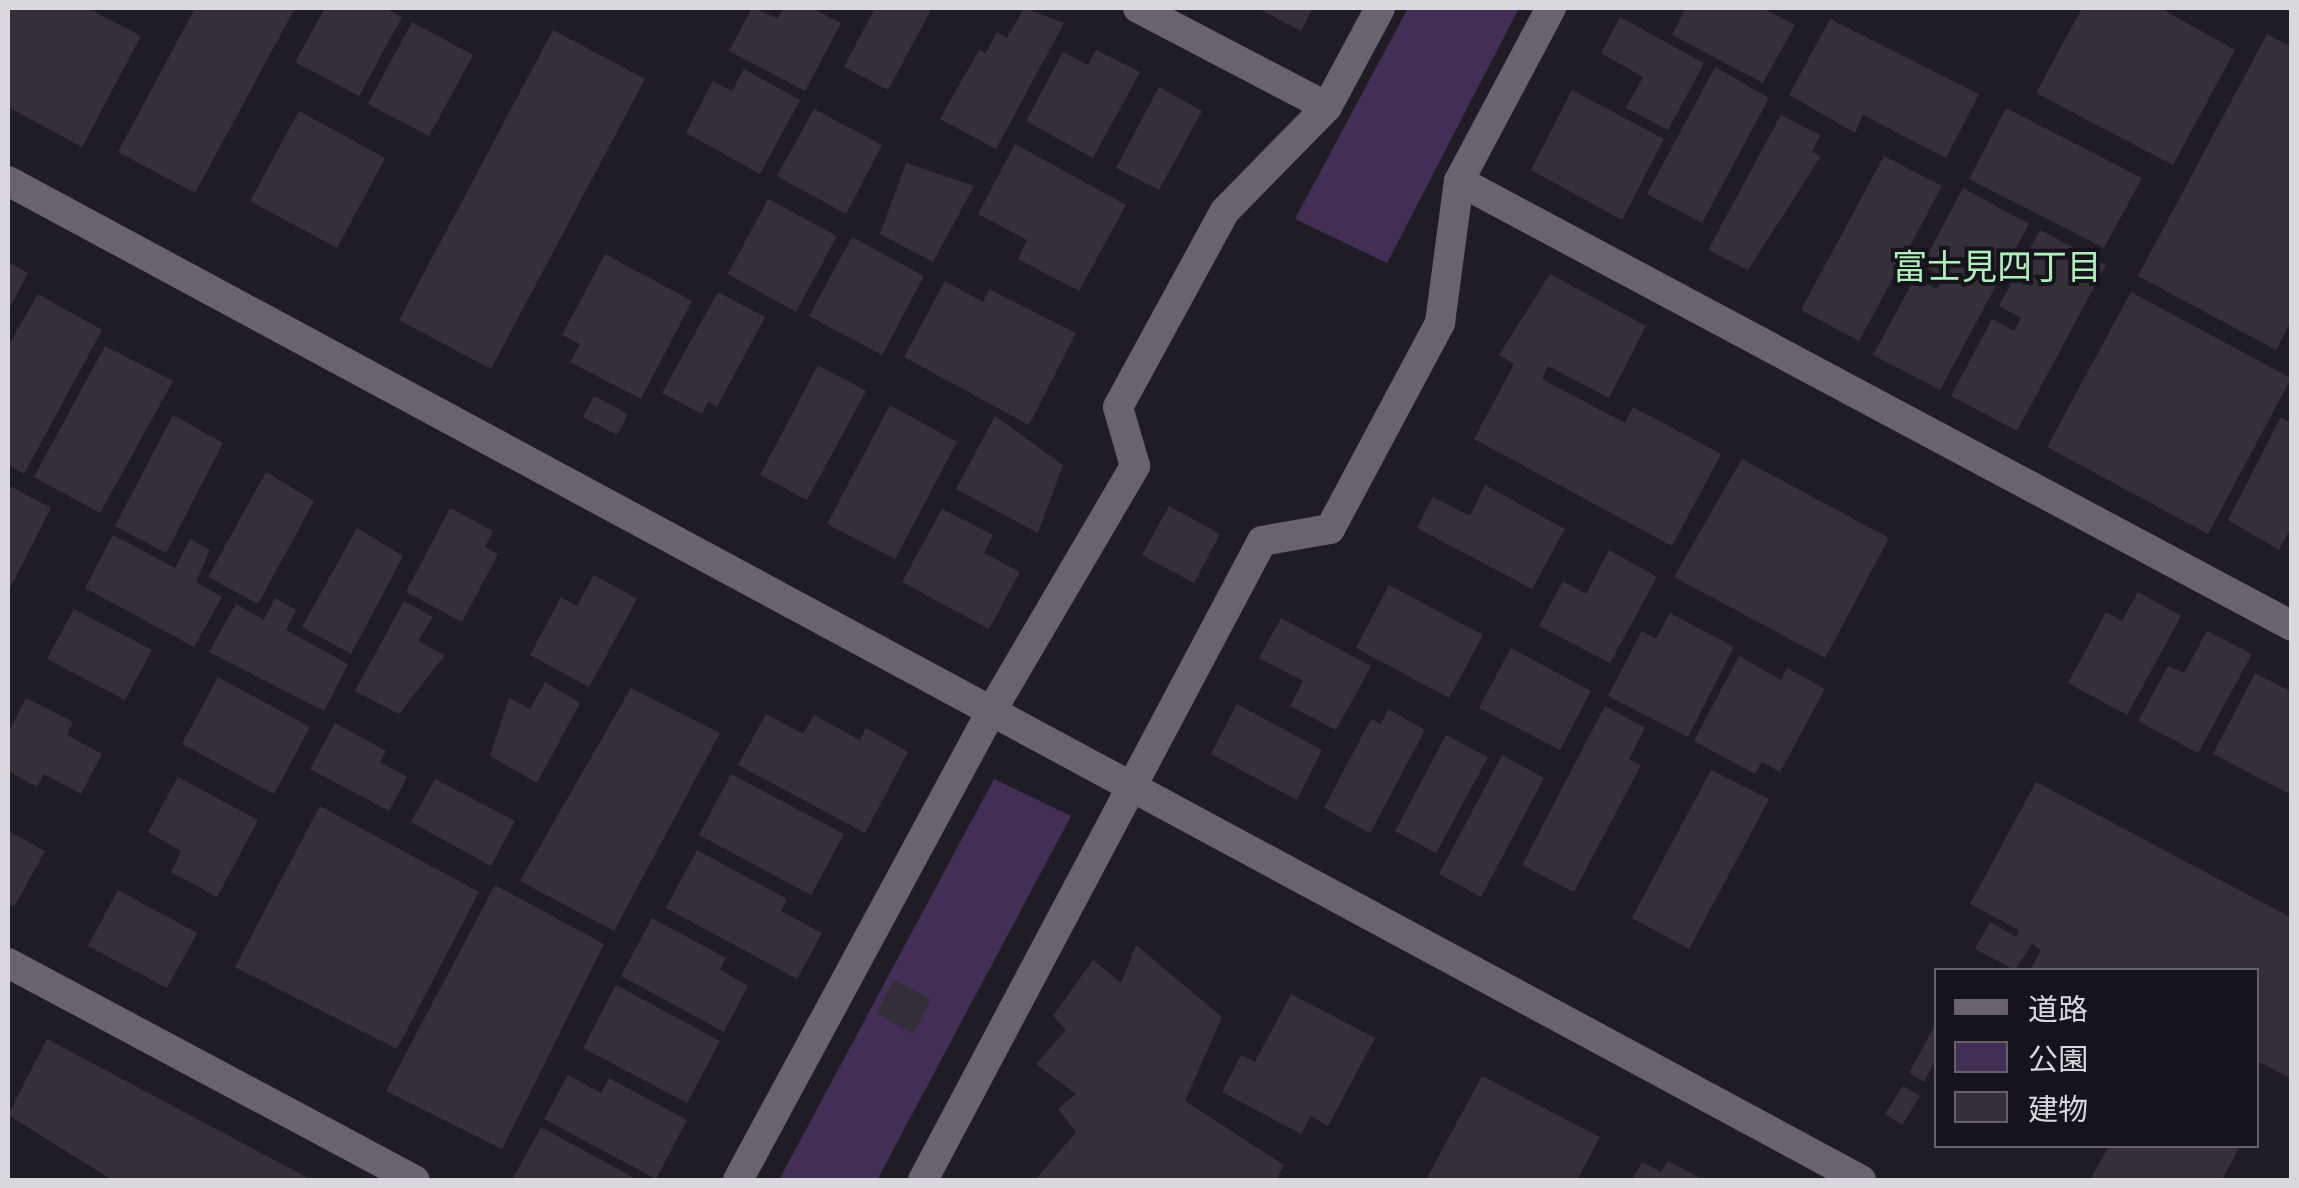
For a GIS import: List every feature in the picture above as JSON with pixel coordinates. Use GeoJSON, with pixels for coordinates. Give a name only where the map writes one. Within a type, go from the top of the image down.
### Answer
{"type":"FeatureCollection","features":[{"type":"Feature","properties":{"kind":"street"},"geometry":{"type":"LineString","coordinates":[[1138,8],[1327,106]]}},
{"type":"Feature","properties":{"kind":"street"},"geometry":{"type":"LineString","coordinates":[[738,1180],[992,710],[1135,466],[1118,407],[1225,211],[1327,106],[1380,8]]}},
{"type":"Feature","properties":{"kind":"street"},"geometry":{"type":"LineString","coordinates":[[923,1180],[1134,789],[1262,541],[1330,529],[1440,323],[1459,181],[1552,8]]}},
{"type":"Feature","properties":{"kind":"street"},"geometry":{"type":"LineString","coordinates":[[8,181],[1861,1180]]}},
{"type":"Feature","properties":{"kind":"street"},"geometry":{"type":"LineString","coordinates":[[1459,181],[2292,626]]}},
{"type":"Feature","properties":{"kind":"street"},"geometry":{"type":"LineString","coordinates":[[8,963],[415,1180]]}},
{"type":"Feature","properties":{"kind":"green space"},"geometry":{"type":"Polygon","coordinates":[[[1408,8],[1519,8],[1387,263],[1295,219],[1408,8]]]}},
{"type":"Feature","properties":{"kind":"green space"},"geometry":{"type":"Polygon","coordinates":[[[994,779],[1071,816],[877,1180],[779,1180],[994,779]]]}},
{"type":"Feature","properties":{"kind":"building"},"geometry":{"type":"Polygon","coordinates":[[[8,8],[87,8],[141,36],[82,147],[8,107],[8,8]]]}},
{"type":"Feature","properties":{"kind":"building"},"geometry":{"type":"Polygon","coordinates":[[[195,8],[295,8],[195,193],[118,152],[195,8]]]}},
{"type":"Feature","properties":{"kind":"building"},"geometry":{"type":"Polygon","coordinates":[[[325,8],[385,8],[402,17],[359,96],[295,62],[325,8]]]}},
{"type":"Feature","properties":{"kind":"building"},"geometry":{"type":"Polygon","coordinates":[[[752,8],[777,18],[784,8],[811,8],[841,23],[805,91],[729,51],[752,8]]]}},
{"type":"Feature","properties":{"kind":"building"},"geometry":{"type":"Polygon","coordinates":[[[875,8],[932,8],[888,90],[844,67],[875,8]]]}},
{"type":"Feature","properties":{"kind":"building"},"geometry":{"type":"Polygon","coordinates":[[[1024,8],[1064,23],[996,149],[940,119],[979,50],[986,53],[997,32],[1007,38],[1024,8]]]}},
{"type":"Feature","properties":{"kind":"building"},"geometry":{"type":"Polygon","coordinates":[[[1257,8],[1313,8],[1301,31],[1257,8]]]}},
{"type":"Feature","properties":{"kind":"building"},"geometry":{"type":"Polygon","coordinates":[[[1686,8],[1762,8],[1795,25],[1763,83],[1672,35],[1686,8]]]}},
{"type":"Feature","properties":{"kind":"building"},"geometry":{"type":"Polygon","coordinates":[[[2082,8],[2160,8],[2235,50],[2173,165],[2036,93],[2082,8]]]}},
{"type":"Feature","properties":{"kind":"building"},"geometry":{"type":"Polygon","coordinates":[[[1620,17],[1704,63],[1668,130],[1626,108],[1643,77],[1601,53],[1620,17]]]}},
{"type":"Feature","properties":{"kind":"building"},"geometry":{"type":"Polygon","coordinates":[[[1830,19],[1979,94],[1946,158],[1863,115],[1855,133],[1789,95],[1830,19]]]}},
{"type":"Feature","properties":{"kind":"building"},"geometry":{"type":"Polygon","coordinates":[[[412,22],[473,55],[429,136],[368,104],[412,22]]]}},
{"type":"Feature","properties":{"kind":"building"},"geometry":{"type":"Polygon","coordinates":[[[553,30],[645,79],[491,369],[399,320],[553,30]]]}},
{"type":"Feature","properties":{"kind":"building"},"geometry":{"type":"Polygon","coordinates":[[[2267,34],[2292,47],[2292,319],[2276,350],[2138,276],[2267,34]]]}},
{"type":"Feature","properties":{"kind":"building"},"geometry":{"type":"Polygon","coordinates":[[[1096,50],[1140,72],[1093,158],[1026,121],[1063,52],[1088,65],[1096,50]]]}},
{"type":"Feature","properties":{"kind":"building"},"geometry":{"type":"Polygon","coordinates":[[[1715,67],[1769,98],[1702,223],[1647,194],[1715,67]]]}},
{"type":"Feature","properties":{"kind":"building"},"geometry":{"type":"Polygon","coordinates":[[[744,69],[800,100],[760,174],[686,133],[713,81],[732,91],[744,69]]]}},
{"type":"Feature","properties":{"kind":"building"},"geometry":{"type":"Polygon","coordinates":[[[1159,87],[1202,111],[1159,190],[1116,168],[1159,87]]]}},
{"type":"Feature","properties":{"kind":"building"},"geometry":{"type":"Polygon","coordinates":[[[1572,90],[1664,139],[1622,220],[1531,170],[1572,90]]]}},
{"type":"Feature","properties":{"kind":"building"},"geometry":{"type":"Polygon","coordinates":[[[2006,108],[2142,178],[2104,248],[1969,179],[2006,108]]]}},
{"type":"Feature","properties":{"kind":"building"},"geometry":{"type":"Polygon","coordinates":[[[814,109],[882,145],[846,214],[777,176],[814,109]]]}},
{"type":"Feature","properties":{"kind":"building"},"geometry":{"type":"Polygon","coordinates":[[[299,111],[385,158],[337,248],[250,201],[299,111]]]}},
{"type":"Feature","properties":{"kind":"building"},"geometry":{"type":"Polygon","coordinates":[[[1781,115],[1820,135],[1812,152],[1821,156],[1748,270],[1708,250],[1781,115]]]}},
{"type":"Feature","properties":{"kind":"building"},"geometry":{"type":"Polygon","coordinates":[[[1015,144],[1126,205],[1079,291],[1018,259],[1027,240],[978,214],[1015,144]]]}},
{"type":"Feature","properties":{"kind":"building"},"geometry":{"type":"Polygon","coordinates":[[[1884,156],[1942,186],[1859,341],[1801,310],[1884,156]]]}},
{"type":"Feature","properties":{"kind":"building"},"geometry":{"type":"Polygon","coordinates":[[[906,163],[974,186],[933,262],[880,234],[906,163]]]}},
{"type":"Feature","properties":{"kind":"building"},"geometry":{"type":"Polygon","coordinates":[[[1963,188],[2029,224],[1940,390],[1873,355],[1915,278],[1937,289],[1943,277],[1922,265],[1963,188]]]}},
{"type":"Feature","properties":{"kind":"building"},"geometry":{"type":"Polygon","coordinates":[[[768,199],[837,236],[796,312],[728,274],[768,199]]]}},
{"type":"Feature","properties":{"kind":"building"},"geometry":{"type":"Polygon","coordinates":[[[2040,230],[2106,265],[2017,431],[1951,396],[1992,319],[2014,331],[2021,318],[1999,306],[2040,230]]]}},
{"type":"Feature","properties":{"kind":"building"},"geometry":{"type":"Polygon","coordinates":[[[852,237],[924,276],[882,355],[809,316],[852,237]]]}},
{"type":"Feature","properties":{"kind":"building"},"geometry":{"type":"Polygon","coordinates":[[[605,254],[692,301],[641,399],[570,362],[580,344],[562,335],[605,254]]]}},
{"type":"Feature","properties":{"kind":"building"},"geometry":{"type":"Polygon","coordinates":[[[8,262],[28,273],[8,311],[8,262]]]}},
{"type":"Feature","properties":{"kind":"building"},"geometry":{"type":"Polygon","coordinates":[[[1550,274],[1646,326],[1609,398],[1548,366],[1542,379],[1625,423],[1633,407],[1721,454],[1672,546],[1474,439],[1514,364],[1499,355],[1550,274]]]}},
{"type":"Feature","properties":{"kind":"building"},"geometry":{"type":"Polygon","coordinates":[[[945,281],[983,302],[989,289],[1076,333],[1029,425],[904,357],[945,281]]]}},
{"type":"Feature","properties":{"kind":"building"},"geometry":{"type":"Polygon","coordinates":[[[718,292],[765,317],[717,407],[708,402],[702,414],[662,393],[718,292]]]}},
{"type":"Feature","properties":{"kind":"building"},"geometry":{"type":"Polygon","coordinates":[[[2131,292],[2291,378],[2208,534],[2047,447],[2131,292]]]}},
{"type":"Feature","properties":{"kind":"building"},"geometry":{"type":"Polygon","coordinates":[[[38,294],[102,330],[24,474],[8,465],[8,346],[38,294]]]}},
{"type":"Feature","properties":{"kind":"building"},"geometry":{"type":"Polygon","coordinates":[[[105,346],[173,381],[100,513],[34,477],[105,346]]]}},
{"type":"Feature","properties":{"kind":"building"},"geometry":{"type":"Polygon","coordinates":[[[818,365],[866,391],[807,500],[760,475],[818,365]]]}},
{"type":"Feature","properties":{"kind":"building"},"geometry":{"type":"Polygon","coordinates":[[[594,396],[628,414],[617,435],[583,417],[594,396]]]}},
{"type":"Feature","properties":{"kind":"building"},"geometry":{"type":"Polygon","coordinates":[[[890,405],[957,442],[895,559],[827,524],[890,405]]]}},
{"type":"Feature","properties":{"kind":"building"},"geometry":{"type":"Polygon","coordinates":[[[173,415],[223,443],[166,553],[115,526],[173,415]]]}},
{"type":"Feature","properties":{"kind":"building"},"geometry":{"type":"Polygon","coordinates":[[[995,416],[1063,465],[1038,533],[956,489],[995,416]]]}},
{"type":"Feature","properties":{"kind":"building"},"geometry":{"type":"Polygon","coordinates":[[[2281,417],[2292,424],[2292,526],[2279,550],[2228,520],[2281,417]]]}},
{"type":"Feature","properties":{"kind":"building"},"geometry":{"type":"Polygon","coordinates":[[[1742,459],[1889,538],[1825,658],[1674,577],[1742,459]]]}},
{"type":"Feature","properties":{"kind":"building"},"geometry":{"type":"Polygon","coordinates":[[[266,472],[314,501],[258,604],[208,577],[266,472]]]}},
{"type":"Feature","properties":{"kind":"building"},"geometry":{"type":"Polygon","coordinates":[[[8,485],[51,508],[8,592],[8,485]]]}},
{"type":"Feature","properties":{"kind":"building"},"geometry":{"type":"Polygon","coordinates":[[[1485,485],[1565,529],[1532,589],[1417,528],[1433,497],[1470,516],[1485,485]]]}},
{"type":"Feature","properties":{"kind":"building"},"geometry":{"type":"Polygon","coordinates":[[[1169,506],[1220,534],[1194,583],[1142,555],[1169,506]]]}},
{"type":"Feature","properties":{"kind":"building"},"geometry":{"type":"Polygon","coordinates":[[[450,508],[493,531],[485,547],[498,554],[462,622],[406,592],[450,508]]]}},
{"type":"Feature","properties":{"kind":"building"},"geometry":{"type":"Polygon","coordinates":[[[942,509],[993,535],[984,553],[1020,572],[989,629],[902,582],[942,509]]]}},
{"type":"Feature","properties":{"kind":"building"},"geometry":{"type":"Polygon","coordinates":[[[357,528],[403,556],[351,654],[302,627],[357,528]]]}},
{"type":"Feature","properties":{"kind":"building"},"geometry":{"type":"Polygon","coordinates":[[[113,535],[175,568],[190,539],[210,550],[196,582],[222,597],[194,647],[85,588],[113,535]]]}},
{"type":"Feature","properties":{"kind":"building"},"geometry":{"type":"Polygon","coordinates":[[[1609,550],[1657,577],[1610,663],[1539,626],[1563,581],[1586,594],[1609,550]]]}},
{"type":"Feature","properties":{"kind":"building"},"geometry":{"type":"Polygon","coordinates":[[[594,575],[637,599],[589,687],[530,655],[561,597],[577,606],[594,575]]]}},
{"type":"Feature","properties":{"kind":"building"},"geometry":{"type":"Polygon","coordinates":[[[1389,585],[1483,635],[1449,698],[1356,648],[1389,585]]]}},
{"type":"Feature","properties":{"kind":"building"},"geometry":{"type":"Polygon","coordinates":[[[2138,592],[2181,616],[2127,715],[2068,683],[2106,612],[2122,621],[2138,592]]]}},
{"type":"Feature","properties":{"kind":"building"},"geometry":{"type":"Polygon","coordinates":[[[275,598],[296,610],[286,630],[348,664],[324,711],[209,652],[236,604],[264,620],[275,598]]]}},
{"type":"Feature","properties":{"kind":"building"},"geometry":{"type":"Polygon","coordinates":[[[404,601],[433,617],[418,641],[445,655],[399,714],[355,691],[404,601]]]}},
{"type":"Feature","properties":{"kind":"building"},"geometry":{"type":"Polygon","coordinates":[[[74,609],[152,650],[125,700],[47,659],[74,609]]]}},
{"type":"Feature","properties":{"kind":"building"},"geometry":{"type":"Polygon","coordinates":[[[1670,613],[1734,647],[1688,737],[1608,696],[1642,631],[1656,639],[1670,613]]]}},
{"type":"Feature","properties":{"kind":"building"},"geometry":{"type":"Polygon","coordinates":[[[1281,618],[1371,666],[1336,730],[1290,706],[1303,681],[1259,658],[1281,618]]]}},
{"type":"Feature","properties":{"kind":"building"},"geometry":{"type":"Polygon","coordinates":[[[2207,631],[2252,654],[2198,753],[2138,721],[2168,666],[2184,673],[2207,631]]]}},
{"type":"Feature","properties":{"kind":"building"},"geometry":{"type":"Polygon","coordinates":[[[1511,648],[1591,691],[1560,750],[1479,708],[1511,648]]]}},
{"type":"Feature","properties":{"kind":"building"},"geometry":{"type":"Polygon","coordinates":[[[1739,656],[1781,680],[1787,668],[1825,689],[1780,772],[1762,762],[1755,774],[1694,741],[1739,656]]]}},
{"type":"Feature","properties":{"kind":"building"},"geometry":{"type":"Polygon","coordinates":[[[2255,673],[2292,692],[2292,795],[2213,754],[2255,673]]]}},
{"type":"Feature","properties":{"kind":"building"},"geometry":{"type":"Polygon","coordinates":[[[218,677],[310,727],[274,794],[182,744],[218,677]]]}},
{"type":"Feature","properties":{"kind":"building"},"geometry":{"type":"Polygon","coordinates":[[[545,682],[580,703],[537,783],[490,756],[509,698],[530,709],[545,682]]]}},
{"type":"Feature","properties":{"kind":"building"},"geometry":{"type":"Polygon","coordinates":[[[631,688],[720,733],[614,931],[520,881],[631,688]]]}},
{"type":"Feature","properties":{"kind":"building"},"geometry":{"type":"Polygon","coordinates":[[[26,698],[73,722],[67,735],[102,754],[81,794],[44,774],[37,787],[8,771],[8,733],[26,698]]]}},
{"type":"Feature","properties":{"kind":"building"},"geometry":{"type":"Polygon","coordinates":[[[1237,704],[1322,750],[1297,800],[1211,754],[1237,704]]]}},
{"type":"Feature","properties":{"kind":"building"},"geometry":{"type":"Polygon","coordinates":[[[1605,706],[1645,728],[1629,759],[1641,765],[1574,892],[1522,865],[1605,706]]]}},
{"type":"Feature","properties":{"kind":"building"},"geometry":{"type":"Polygon","coordinates":[[[1388,709],[1425,730],[1370,833],[1324,808],[1371,719],[1381,724],[1388,709]]]}},
{"type":"Feature","properties":{"kind":"building"},"geometry":{"type":"Polygon","coordinates":[[[766,714],[803,734],[814,715],[860,740],[866,728],[908,752],[865,833],[738,765],[766,714]]]}},
{"type":"Feature","properties":{"kind":"building"},"geometry":{"type":"Polygon","coordinates":[[[335,723],[386,751],[380,762],[407,777],[389,811],[310,769],[335,723]]]}},
{"type":"Feature","properties":{"kind":"building"},"geometry":{"type":"Polygon","coordinates":[[[1446,735],[1488,757],[1436,853],[1395,831],[1446,735]]]}},
{"type":"Feature","properties":{"kind":"building"},"geometry":{"type":"Polygon","coordinates":[[[1502,755],[1544,778],[1481,897],[1439,874],[1502,755]]]}},
{"type":"Feature","properties":{"kind":"building"},"geometry":{"type":"Polygon","coordinates":[[[1711,770],[1769,799],[1689,949],[1632,918],[1711,770]]]}},
{"type":"Feature","properties":{"kind":"building"},"geometry":{"type":"Polygon","coordinates":[[[731,774],[844,834],[811,895],[699,835],[731,774]]]}},
{"type":"Feature","properties":{"kind":"building"},"geometry":{"type":"Polygon","coordinates":[[[178,777],[258,820],[217,897],[171,872],[181,851],[148,832],[178,777]]]}},
{"type":"Feature","properties":{"kind":"building"},"geometry":{"type":"Polygon","coordinates":[[[435,779],[515,821],[491,866],[411,822],[435,779]]]}},
{"type":"Feature","properties":{"kind":"building"},"geometry":{"type":"Polygon","coordinates":[[[2036,782],[2292,918],[2292,1079],[2259,1062],[2259,968],[2031,968],[2041,950],[2032,944],[2016,968],[2011,968],[1975,949],[1990,922],[2016,937],[2019,930],[1970,904],[2036,782]]]}},
{"type":"Feature","properties":{"kind":"building"},"geometry":{"type":"Polygon","coordinates":[[[320,806],[479,892],[397,1049],[235,967],[320,806]]]}},
{"type":"Feature","properties":{"kind":"building"},"geometry":{"type":"Polygon","coordinates":[[[8,831],[45,851],[14,907],[8,904],[8,831]]]}},
{"type":"Feature","properties":{"kind":"building"},"geometry":{"type":"Polygon","coordinates":[[[697,850],[787,899],[781,911],[822,933],[797,979],[666,908],[697,850]]]}},
{"type":"Feature","properties":{"kind":"building"},"geometry":{"type":"Polygon","coordinates":[[[495,885],[604,944],[502,1149],[386,1091],[495,885]]]}},
{"type":"Feature","properties":{"kind":"building"},"geometry":{"type":"Polygon","coordinates":[[[118,890],[197,933],[167,988],[88,946],[118,890]]]}},
{"type":"Feature","properties":{"kind":"building"},"geometry":{"type":"Polygon","coordinates":[[[652,918],[726,958],[720,969],[748,986],[724,1032],[621,976],[652,918]]]}},
{"type":"Feature","properties":{"kind":"building"},"geometry":{"type":"Polygon","coordinates":[[[1136,945],[1222,1017],[1185,1101],[1284,1165],[1276,1180],[1035,1180],[1076,1132],[1058,1109],[1076,1094],[1036,1064],[1066,1030],[1053,1016],[1093,960],[1121,983],[1136,945]]]}},
{"type":"Feature","properties":{"kind":"building"},"geometry":{"type":"Polygon","coordinates":[[[894,980],[931,999],[913,1034],[876,1013],[894,980]]]}},
{"type":"Feature","properties":{"kind":"building"},"geometry":{"type":"Polygon","coordinates":[[[616,985],[720,1041],[687,1103],[583,1048],[616,985]]]}},
{"type":"Feature","properties":{"kind":"building"},"geometry":{"type":"Polygon","coordinates":[[[1291,994],[1375,1038],[1328,1126],[1311,1116],[1301,1134],[1222,1092],[1241,1055],[1255,1062],[1291,994]]]}},
{"type":"Feature","properties":{"kind":"building"},"geometry":{"type":"Polygon","coordinates":[[[1934,1027],[1934,1062],[1924,1082],[1909,1073],[1934,1027]]]}},
{"type":"Feature","properties":{"kind":"building"},"geometry":{"type":"Polygon","coordinates":[[[47,1039],[312,1180],[112,1180],[8,1115],[47,1039]]]}},
{"type":"Feature","properties":{"kind":"building"},"geometry":{"type":"Polygon","coordinates":[[[568,1075],[601,1093],[609,1078],[687,1120],[656,1179],[544,1119],[568,1075]]]}},
{"type":"Feature","properties":{"kind":"building"},"geometry":{"type":"Polygon","coordinates":[[[1482,1076],[1600,1137],[1577,1180],[1426,1180],[1482,1076]]]}},
{"type":"Feature","properties":{"kind":"building"},"geometry":{"type":"Polygon","coordinates":[[[1903,1086],[1920,1096],[1902,1125],[1885,1114],[1903,1086]]]}},
{"type":"Feature","properties":{"kind":"building"},"geometry":{"type":"Polygon","coordinates":[[[541,1127],[638,1180],[512,1180],[541,1127]]]}},
{"type":"Feature","properties":{"kind":"building"},"geometry":{"type":"Polygon","coordinates":[[[2108,1148],[2239,1148],[2222,1180],[2090,1180],[2108,1148]]]}},
{"type":"Feature","properties":{"kind":"building"},"geometry":{"type":"Polygon","coordinates":[[[1668,1161],[1704,1180],[1632,1180],[1642,1162],[1661,1172],[1668,1161]]]}},
{"type":"Feature","properties":{"kind":"district","name":"富士見四丁目"},"geometry":{"type":"Point","coordinates":[1997,267]}}]}
